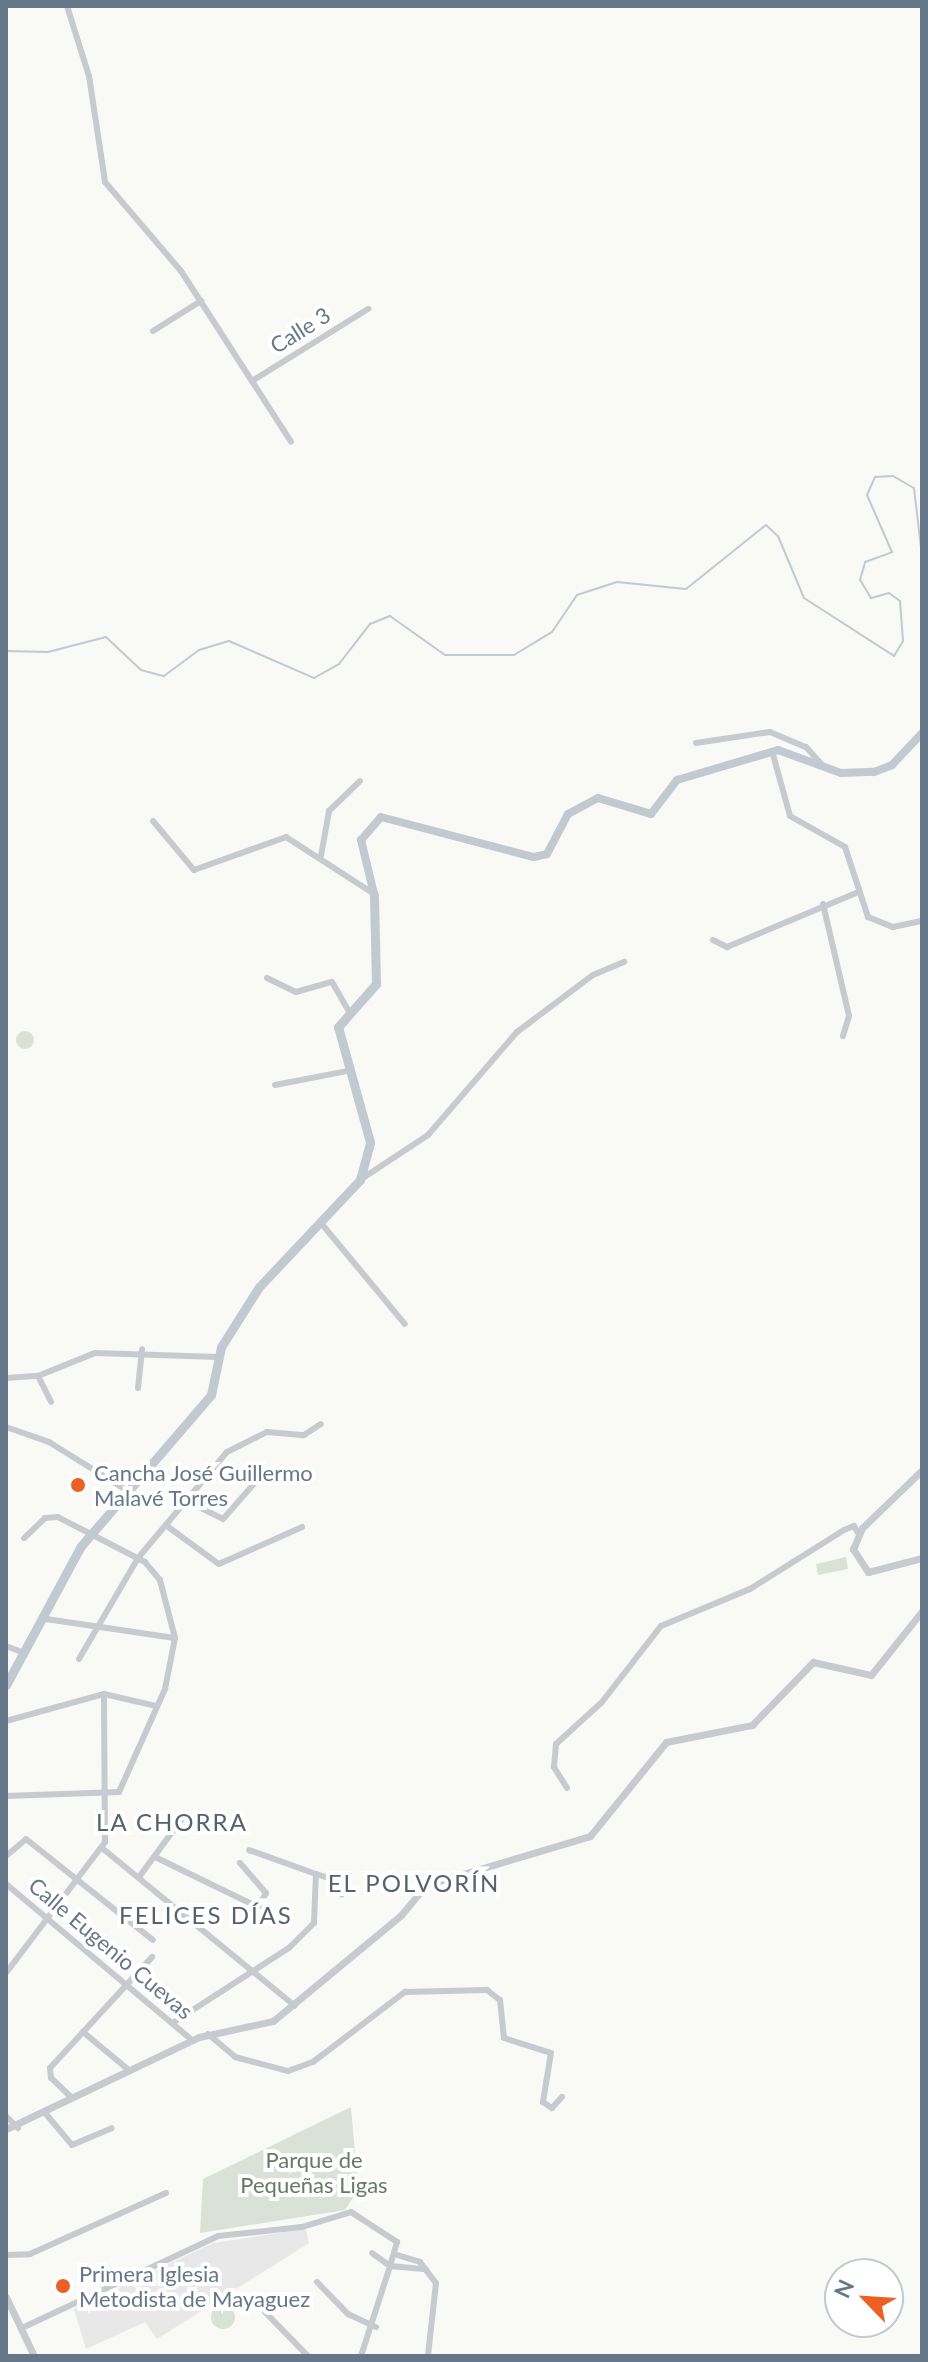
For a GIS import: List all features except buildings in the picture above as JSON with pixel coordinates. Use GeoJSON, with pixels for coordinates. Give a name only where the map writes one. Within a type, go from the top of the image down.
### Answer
{"type":"FeatureCollection","features":[{"type":"Feature","properties":{"kind":"main road"},"geometry":{"type":"LineString","coordinates":[[6,1685],[27,1654],[91,1534],[131,1493],[211,1395],[218,1357],[264,1280],[360,1180],[370,1142],[338,1033],[348,1010],[369,997],[377,980],[374,894],[361,844],[365,828],[381,817],[534,857],[547,854],[559,824],[578,807],[606,797],[651,814],[677,780],[772,751],[823,766],[874,772],[892,765],[922,733]]}},
{"type":"Feature","properties":{"kind":"street"},"geometry":{"type":"LineString","coordinates":[[67,6],[89,76],[105,182],[201,301],[291,442]]}},
{"type":"Feature","properties":{"kind":"street"},"geometry":{"type":"LineString","coordinates":[[153,331],[201,301]]}},
{"type":"Feature","properties":{"kind":"street","name":"Calle 3"},"geometry":{"type":"LineString","coordinates":[[252,381],[368,309]]}},
{"type":"Feature","properties":{"kind":"street"},"geometry":{"type":"LineString","coordinates":[[696,743],[770,732],[814,752],[823,766]]}},
{"type":"Feature","properties":{"kind":"street"},"geometry":{"type":"LineString","coordinates":[[772,751],[790,816],[845,847],[856,893],[879,925],[922,921]]}},
{"type":"Feature","properties":{"kind":"street"},"geometry":{"type":"LineString","coordinates":[[321,856],[329,811],[360,781]]}},
{"type":"Feature","properties":{"kind":"street"},"geometry":{"type":"LineString","coordinates":[[153,821],[194,870],[279,837],[321,856],[374,894]]}},
{"type":"Feature","properties":{"kind":"street"},"geometry":{"type":"LineString","coordinates":[[713,940],[727,947],[823,904],[856,893]]}},
{"type":"Feature","properties":{"kind":"street"},"geometry":{"type":"LineString","coordinates":[[823,904],[849,1016],[843,1036]]}},
{"type":"Feature","properties":{"kind":"street"},"geometry":{"type":"LineString","coordinates":[[360,1180],[428,1135],[517,1032],[593,975],[624,962]]}},
{"type":"Feature","properties":{"kind":"street"},"geometry":{"type":"LineString","coordinates":[[267,978],[296,992],[332,982],[348,1010]]}},
{"type":"Feature","properties":{"kind":"street"},"geometry":{"type":"LineString","coordinates":[[275,1085],[347,1071]]}},
{"type":"Feature","properties":{"kind":"street"},"geometry":{"type":"LineString","coordinates":[[321,1223],[405,1324]]}},
{"type":"Feature","properties":{"kind":"street"},"geometry":{"type":"LineString","coordinates":[[6,1378],[38,1376],[95,1353],[142,1349],[218,1357]]}},
{"type":"Feature","properties":{"kind":"street"},"geometry":{"type":"LineString","coordinates":[[138,1388],[142,1349]]}},
{"type":"Feature","properties":{"kind":"street"},"geometry":{"type":"LineString","coordinates":[[38,1376],[51,1402]]}},
{"type":"Feature","properties":{"kind":"street"},"geometry":{"type":"LineString","coordinates":[[79,1659],[138,1558],[232,1449],[267,1432],[304,1435],[321,1424]]}},
{"type":"Feature","properties":{"kind":"street"},"geometry":{"type":"LineString","coordinates":[[6,1427],[49,1442],[131,1493]]}},
{"type":"Feature","properties":{"kind":"street"},"geometry":{"type":"LineString","coordinates":[[922,1470],[858,1533],[853,1554],[861,1570],[922,1558]]}},
{"type":"Feature","properties":{"kind":"street"},"geometry":{"type":"LineString","coordinates":[[187,1501],[223,1519],[259,1478]]}},
{"type":"Feature","properties":{"kind":"street"},"geometry":{"type":"LineString","coordinates":[[6,1796],[119,1792],[156,1706],[175,1638],[157,1574],[138,1558],[49,1516],[24,1538]]}},
{"type":"Feature","properties":{"kind":"street"},"geometry":{"type":"LineString","coordinates":[[167,1526],[219,1564],[302,1527]]}},
{"type":"Feature","properties":{"kind":"street"},"geometry":{"type":"LineString","coordinates":[[567,1788],[554,1767],[556,1744],[602,1702],[661,1626],[759,1584],[844,1530],[854,1526],[858,1533]]}},
{"type":"Feature","properties":{"kind":"street"},"geometry":{"type":"LineString","coordinates":[[6,2129],[18,2128],[72,2098],[192,2040],[264,2024],[295,2006],[426,1885],[590,1836],[666,1742],[752,1725],[813,1662],[871,1675],[922,1611]]}},
{"type":"Feature","properties":{"kind":"street"},"geometry":{"type":"LineString","coordinates":[[46,1619],[175,1638]]}},
{"type":"Feature","properties":{"kind":"street"},"geometry":{"type":"LineString","coordinates":[[6,1646],[27,1654]]}},
{"type":"Feature","properties":{"kind":"street"},"geometry":{"type":"LineString","coordinates":[[6,1721],[104,1694],[156,1706]]}},
{"type":"Feature","properties":{"kind":"street"},"geometry":{"type":"LineString","coordinates":[[7,1971],[102,1848],[106,1792],[104,1694]]}},
{"type":"Feature","properties":{"kind":"street"},"geometry":{"type":"LineString","coordinates":[[139,1877],[181,1820]]}},
{"type":"Feature","properties":{"kind":"street"},"geometry":{"type":"LineString","coordinates":[[6,1856],[26,1839],[153,1940]]}},
{"type":"Feature","properties":{"kind":"street"},"geometry":{"type":"LineString","coordinates":[[102,1848],[255,1970],[295,2006]]}},
{"type":"Feature","properties":{"kind":"street"},"geometry":{"type":"LineString","coordinates":[[249,1850],[289,1869],[331,1879],[342,1895]]}},
{"type":"Feature","properties":{"kind":"street"},"geometry":{"type":"LineString","coordinates":[[155,1857],[255,1907],[266,1893],[240,1863]]}},
{"type":"Feature","properties":{"kind":"street"},"geometry":{"type":"LineString","coordinates":[[174,2022],[255,1970],[312,1926],[316,1874]]}},
{"type":"Feature","properties":{"kind":"street","name":"Calle Eugenio Cuevas"},"geometry":{"type":"LineString","coordinates":[[6,1884],[192,2040]]}},
{"type":"Feature","properties":{"kind":"street"},"geometry":{"type":"LineString","coordinates":[[72,2098],[50,2076],[125,1982],[152,1957]]}},
{"type":"Feature","properties":{"kind":"street"},"geometry":{"type":"LineString","coordinates":[[208,2034],[235,2057],[288,2071],[334,2048],[376,2007],[405,1992],[487,1990],[500,2000],[504,2038],[551,2053],[543,2102],[552,2108],[562,2097]]}},
{"type":"Feature","properties":{"kind":"street"},"geometry":{"type":"LineString","coordinates":[[83,2032],[130,2071]]}},
{"type":"Feature","properties":{"kind":"street"},"geometry":{"type":"LineString","coordinates":[[46,2114],[72,2145],[112,2128]]}},
{"type":"Feature","properties":{"kind":"street"},"geometry":{"type":"LineString","coordinates":[[6,2116],[18,2128]]}},
{"type":"Feature","properties":{"kind":"street"},"geometry":{"type":"LineString","coordinates":[[6,2255],[30,2254],[166,2193]]}},
{"type":"Feature","properties":{"kind":"street"},"geometry":{"type":"LineString","coordinates":[[24,2327],[218,2236],[302,2227],[355,2212],[397,2242],[376,2327],[361,2356]]}},
{"type":"Feature","properties":{"kind":"street"},"geometry":{"type":"LineString","coordinates":[[372,2253],[390,2266],[426,2269]]}},
{"type":"Feature","properties":{"kind":"street"},"geometry":{"type":"LineString","coordinates":[[394,2254],[426,2269],[438,2295],[428,2356]]}},
{"type":"Feature","properties":{"kind":"street"},"geometry":{"type":"LineString","coordinates":[[317,2282],[348,2314],[376,2327]]}},
{"type":"Feature","properties":{"kind":"street"},"geometry":{"type":"LineString","coordinates":[[6,2297],[24,2327],[34,2356]]}},
{"type":"Feature","properties":{"kind":"street"},"geometry":{"type":"LineString","coordinates":[[265,2312],[308,2356]]}},
{"type":"Feature","properties":{"kind":"shaded area"},"geometry":{"type":"Polygon","coordinates":[[[306,2229],[309,2243],[157,2339],[145,2322],[86,2349],[74,2309],[213,2243],[306,2229]]]}},
{"type":"Feature","properties":{"kind":"green space"},"geometry":{"type":"Polygon","coordinates":[[[25,1031],[34,1040],[25,1049],[16,1040],[25,1031]]]}},
{"type":"Feature","properties":{"kind":"green space","name":"Cancha José Guillermo Malavé Torres"},"geometry":{"type":"Polygon","coordinates":[[[78,1474],[86,1477],[89,1485],[86,1493],[78,1496],[70,1493],[67,1485],[70,1477],[78,1474]]]}},
{"type":"Feature","properties":{"kind":"green space"},"geometry":{"type":"Polygon","coordinates":[[[846,1557],[848,1569],[818,1575],[816,1564],[846,1557]]]}},
{"type":"Feature","properties":{"kind":"green space","name":"Parque de Pequeñas Ligas"},"geometry":{"type":"Polygon","coordinates":[[[351,2107],[358,2190],[345,2210],[200,2233],[203,2179],[351,2107]]]}},
{"type":"Feature","properties":{"kind":"green space"},"geometry":{"type":"Polygon","coordinates":[[[223,2305],[232,2308],[235,2317],[232,2326],[223,2329],[214,2326],[211,2317],[214,2308],[223,2305]]]}},
{"type":"Feature","properties":{"kind":"waterway"},"geometry":{"type":"LineString","coordinates":[[6,651],[48,652],[106,637],[141,670],[164,676],[199,650],[229,641],[314,678],[339,664],[370,624],[390,616],[445,655],[514,655],[552,632],[577,595],[617,582],[686,589],[766,525],[778,536],[804,598],[894,656],[903,641],[900,601],[889,593],[871,598],[860,580],[865,562],[892,552],[867,495],[875,477],[893,476],[914,488],[922,556]]}},
{"type":"Feature","properties":{"kind":"place","name":"Cancha José Guillermo Malavé Torres"},"geometry":{"type":"Point","coordinates":[78,1485]}},
{"type":"Feature","properties":{"kind":"place","name":"Primera Iglesia Metodista de Mayaguez"},"geometry":{"type":"Point","coordinates":[63,2286]}},
{"type":"Feature","properties":{"kind":"district","name":"LA CHORRA"},"geometry":{"type":"Point","coordinates":[172,1822]}},
{"type":"Feature","properties":{"kind":"district","name":"EL POLVORÍN"},"geometry":{"type":"Point","coordinates":[414,1883]}},
{"type":"Feature","properties":{"kind":"district","name":"FELICES DÍAS"},"geometry":{"type":"Point","coordinates":[206,1915]}}]}
